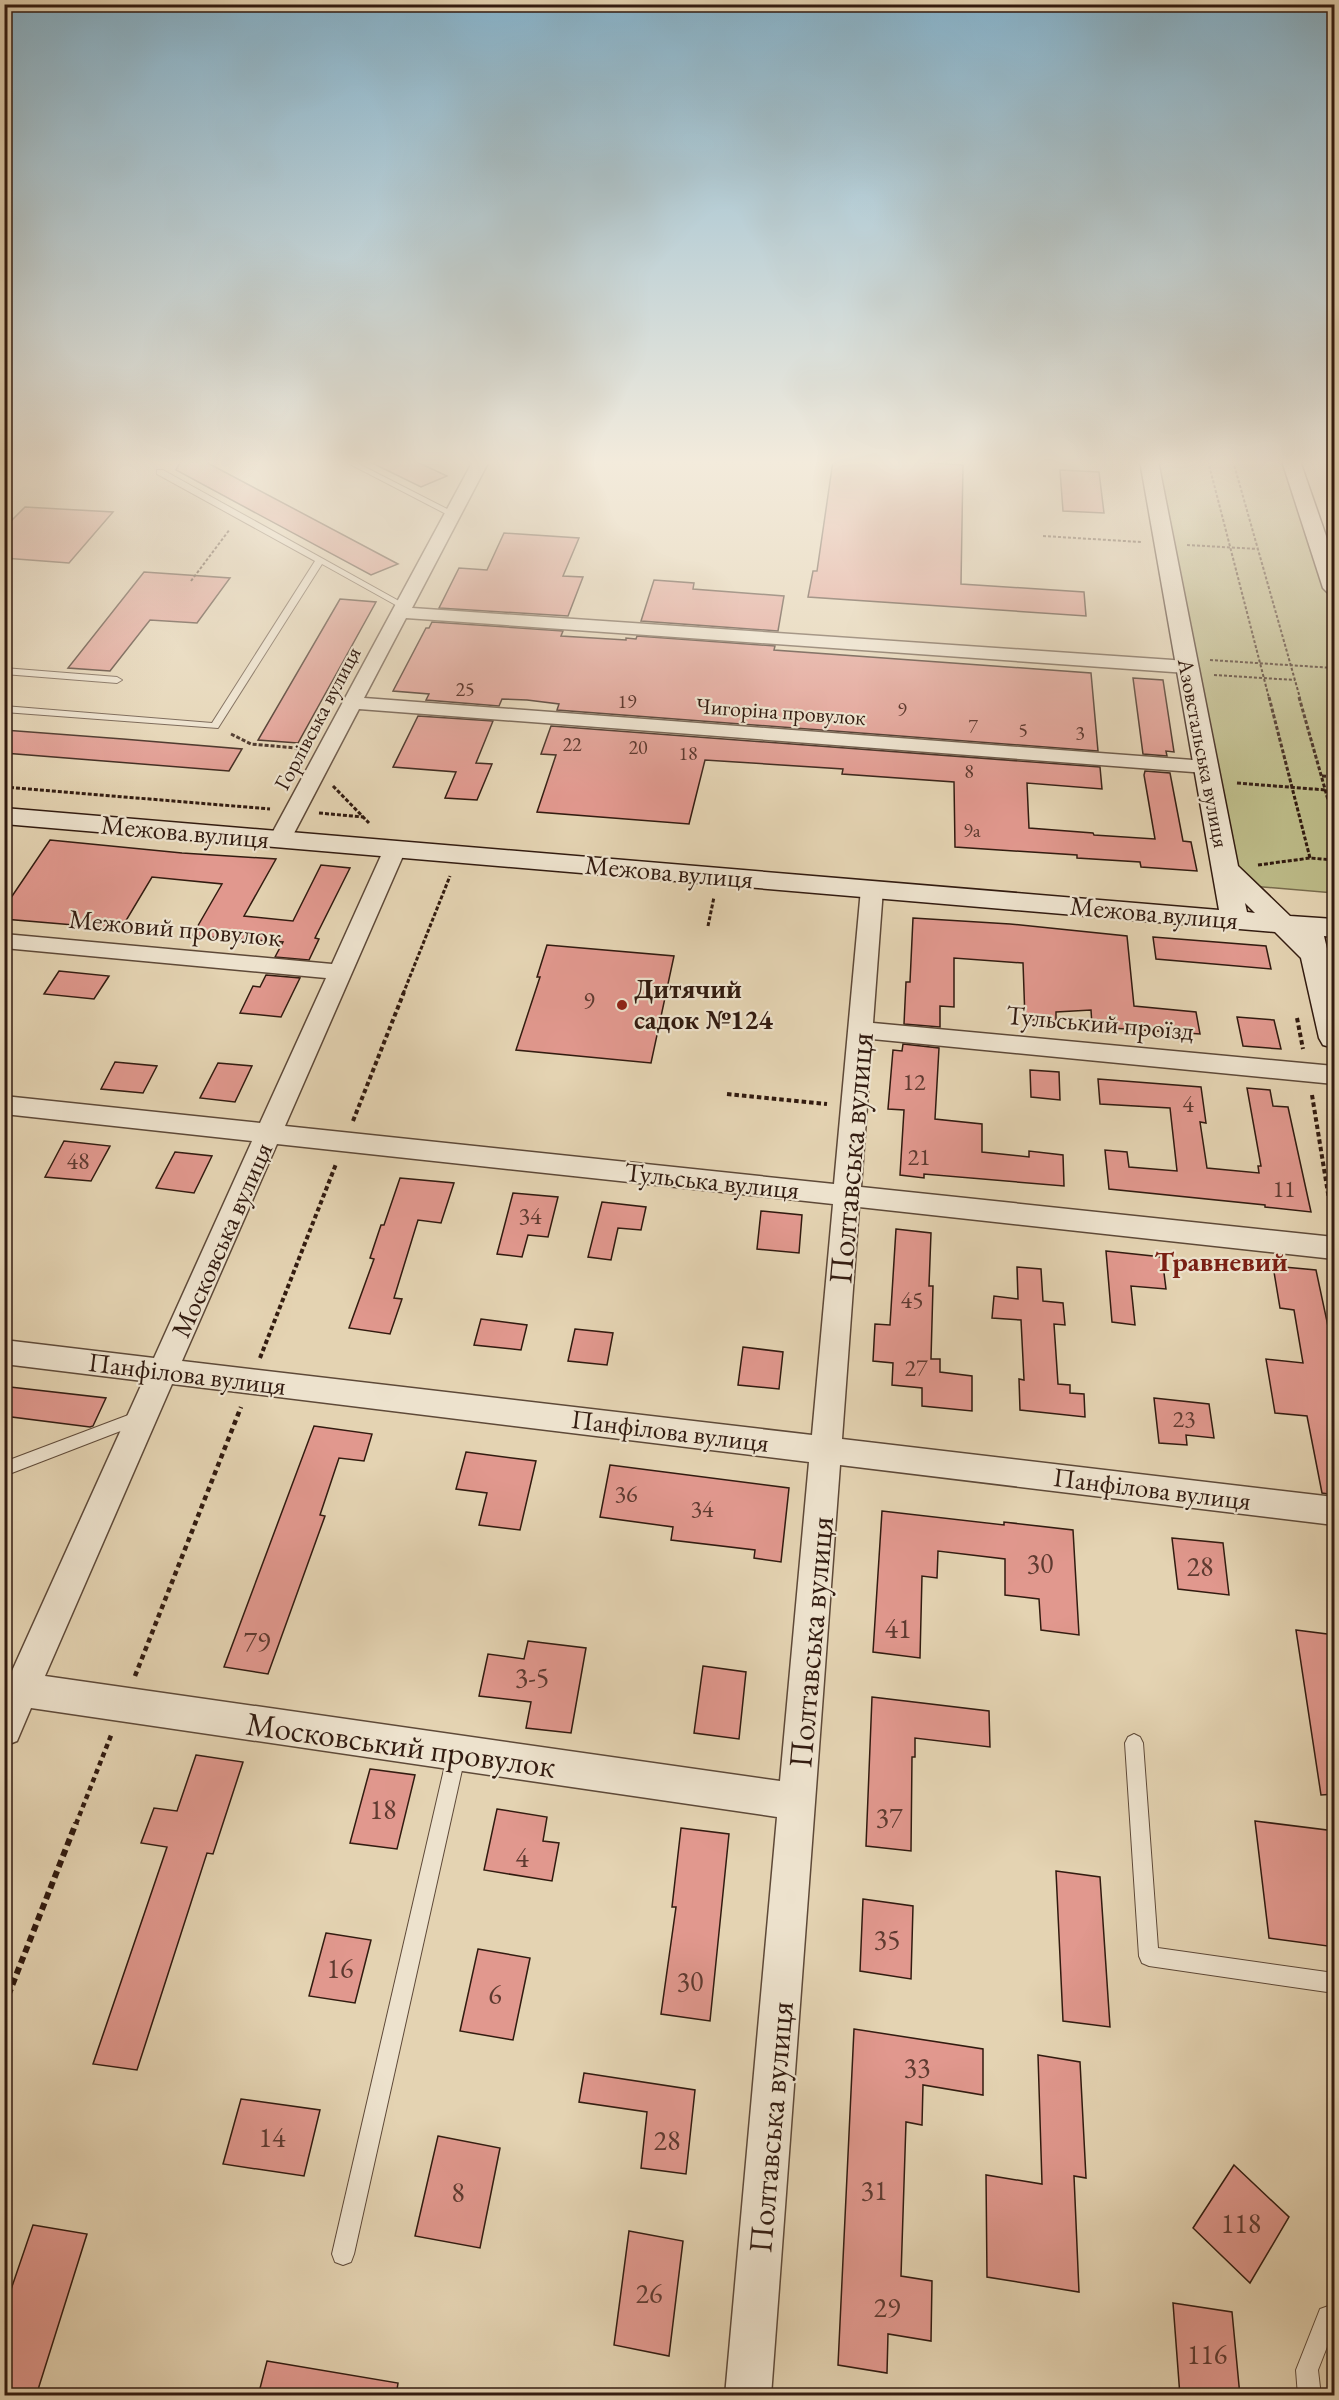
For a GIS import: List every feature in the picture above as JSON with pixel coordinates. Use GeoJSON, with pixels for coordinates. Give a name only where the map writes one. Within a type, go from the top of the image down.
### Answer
{"type":"FeatureCollection","features":[{"type":"Feature","properties":{"kind":"street","name":"Горлівська вулиця"},"geometry":{"type":"LineString","coordinates":[[280,839],[421,573]]}},
{"type":"Feature","properties":{"kind":"street","name":"Азовстальська вулиця"},"geometry":{"type":"LineString","coordinates":[[1170,573],[1235,920]]}},
{"type":"Feature","properties":{"kind":"street"},"geometry":{"type":"LineString","coordinates":[[1330,573],[1335,588]]}},
{"type":"Feature","properties":{"kind":"street"},"geometry":{"type":"LineString","coordinates":[[402,609],[1187,666]]}},
{"type":"Feature","properties":{"kind":"street","name":"Чигоріна провулок"},"geometry":{"type":"LineString","coordinates":[[352,703],[1206,767]]}},
{"type":"Feature","properties":{"kind":"street","name":"Межова вулиця"},"geometry":{"type":"LineString","coordinates":[[4,816],[1309,926]]}},
{"type":"Feature","properties":{"kind":"street","name":"Московська вулиця"},"geometry":{"type":"LineString","coordinates":[[4,1729],[13,1688],[144,1415],[395,849]]}},
{"type":"Feature","properties":{"kind":"street","name":"Азовстальська вулиця"},"geometry":{"type":"LineString","coordinates":[[1226,869],[1309,926]]}},
{"type":"Feature","properties":{"kind":"street","name":"Полтавська вулиця"},"geometry":{"type":"LineString","coordinates":[[748,2396],[872,889]]}},
{"type":"Feature","properties":{"kind":"street"},"geometry":{"type":"LineString","coordinates":[[1309,926],[1335,1038]]}},
{"type":"Feature","properties":{"kind":"street","name":"Межовий провулок"},"geometry":{"type":"LineString","coordinates":[[4,941],[340,972]]}},
{"type":"Feature","properties":{"kind":"street","name":"Тульський проїзд"},"geometry":{"type":"LineString","coordinates":[[860,1030],[1335,1075]]}},
{"type":"Feature","properties":{"kind":"street","name":"Тульська вулиця"},"geometry":{"type":"LineString","coordinates":[[4,1105],[1335,1248]]}},
{"type":"Feature","properties":{"kind":"street","name":"Панфілова вулиця"},"geometry":{"type":"LineString","coordinates":[[4,1352],[1335,1511]]}},
{"type":"Feature","properties":{"kind":"street","name":"Московський провулок"},"geometry":{"type":"LineString","coordinates":[[13,1688],[797,1802]]}},
{"type":"Feature","properties":{"kind":"lane"},"geometry":{"type":"LineString","coordinates":[[4,709],[214,726],[312,573]]}},
{"type":"Feature","properties":{"kind":"lane"},"geometry":{"type":"LineString","coordinates":[[342,573],[402,609]]}},
{"type":"Feature","properties":{"kind":"lane"},"geometry":{"type":"LineString","coordinates":[[4,671],[117,680]]}},
{"type":"Feature","properties":{"kind":"lane"},"geometry":{"type":"LineString","coordinates":[[4,1469],[144,1415]]}},
{"type":"Feature","properties":{"kind":"lane"},"geometry":{"type":"LineString","coordinates":[[1134,1743],[1149,1956],[1335,1983]]}},
{"type":"Feature","properties":{"kind":"lane"},"geometry":{"type":"LineString","coordinates":[[343,2254],[457,1752]]}},
{"type":"Feature","properties":{"kind":"lane"},"geometry":{"type":"LineString","coordinates":[[1310,2396],[1307,2370],[1328,2317],[1335,2315]]}},
{"type":"Feature","properties":{"kind":"path"},"geometry":{"type":"LineString","coordinates":[[191,581],[197,573]]}},
{"type":"Feature","properties":{"kind":"path"},"geometry":{"type":"LineString","coordinates":[[1237,573],[1310,858]]}},
{"type":"Feature","properties":{"kind":"path"},"geometry":{"type":"LineString","coordinates":[[1264,573],[1335,821]]}},
{"type":"Feature","properties":{"kind":"path"},"geometry":{"type":"LineString","coordinates":[[1187,666],[1260,663],[1335,668]]}},
{"type":"Feature","properties":{"kind":"path"},"geometry":{"type":"LineString","coordinates":[[1187,666],[1263,678],[1295,680]]}},
{"type":"Feature","properties":{"kind":"path"},"geometry":{"type":"LineString","coordinates":[[251,744],[296,748],[395,849]]}},
{"type":"Feature","properties":{"kind":"path"},"geometry":{"type":"LineString","coordinates":[[1322,776],[1335,777]]}},
{"type":"Feature","properties":{"kind":"path"},"geometry":{"type":"LineString","coordinates":[[1232,782],[1326,790]]}},
{"type":"Feature","properties":{"kind":"path"},"geometry":{"type":"LineString","coordinates":[[4,788],[363,817]]}},
{"type":"Feature","properties":{"kind":"path"},"geometry":{"type":"LineString","coordinates":[[1226,869],[1310,858],[1335,860]]}},
{"type":"Feature","properties":{"kind":"path"},"geometry":{"type":"LineString","coordinates":[[4,2006],[454,866]]}},
{"type":"Feature","properties":{"kind":"path"},"geometry":{"type":"LineString","coordinates":[[708,926],[716,888]]}},
{"type":"Feature","properties":{"kind":"path"},"geometry":{"type":"LineString","coordinates":[[727,1094],[854,1107]]}},
{"type":"Feature","properties":{"kind":"shaded area"},"geometry":{"type":"Polygon","coordinates":[[[1174,573],[1324,573],[1334,603],[1334,893],[1251,886],[1231,868],[1174,573]]]}},
{"type":"Feature","properties":{"kind":"building"},"geometry":{"type":"Polygon","coordinates":[[[143,573],[230,578],[197,623],[150,620],[110,671],[68,668],[143,573]]]}},
{"type":"Feature","properties":{"kind":"building"},"geometry":{"type":"Polygon","coordinates":[[[456,573],[564,573],[563,576],[583,577],[568,616],[439,608],[456,573]]]}},
{"type":"Feature","properties":{"kind":"building"},"geometry":{"type":"Polygon","coordinates":[[[813,573],[961,573],[961,584],[1084,592],[1086,616],[808,597],[813,573]]]}},
{"type":"Feature","properties":{"kind":"building"},"geometry":{"type":"Polygon","coordinates":[[[654,580],[694,583],[693,589],[784,596],[778,631],[641,621],[654,580]]]}},
{"type":"Feature","properties":{"kind":"building"},"geometry":{"type":"Polygon","coordinates":[[[340,599],[376,602],[298,743],[258,740],[340,599]]]}},
{"type":"Feature","properties":{"kind":"building"},"geometry":{"type":"Polygon","coordinates":[[[432,622],[563,631],[561,636],[626,640],[626,638],[636,639],[637,636],[775,646],[774,650],[1091,673],[1098,751],[557,710],[559,704],[527,700],[502,699],[499,706],[426,700],[429,694],[393,691],[426,628],[429,628],[432,622]]]}},
{"type":"Feature","properties":{"kind":"building"},"geometry":{"type":"Polygon","coordinates":[[[1133,678],[1163,680],[1174,752],[1166,751],[1167,756],[1143,754],[1133,678]]]}},
{"type":"Feature","properties":{"kind":"building"},"geometry":{"type":"Polygon","coordinates":[[[418,716],[493,721],[476,763],[492,764],[477,800],[445,798],[456,772],[393,767],[418,716]]]}},
{"type":"Feature","properties":{"kind":"building"},"geometry":{"type":"Polygon","coordinates":[[[551,726],[1100,767],[1102,789],[1027,783],[1029,828],[1093,833],[1094,835],[1155,839],[1144,775],[1145,771],[1170,773],[1183,841],[1191,842],[1197,871],[1141,867],[1140,862],[1077,858],[1077,855],[955,847],[954,782],[842,774],[843,769],[705,760],[689,824],[537,812],[556,755],[541,754],[551,726]]]}},
{"type":"Feature","properties":{"kind":"building"},"geometry":{"type":"Polygon","coordinates":[[[4,730],[242,749],[229,771],[4,753],[4,730]]]}},
{"type":"Feature","properties":{"kind":"building"},"geometry":{"type":"Polygon","coordinates":[[[50,840],[182,853],[276,859],[244,916],[293,921],[321,865],[350,868],[315,938],[319,939],[309,960],[275,957],[283,942],[192,936],[222,884],[152,877],[121,929],[4,919],[4,908],[50,840]]]}},
{"type":"Feature","properties":{"kind":"building"},"geometry":{"type":"Polygon","coordinates":[[[913,918],[1010,924],[1127,936],[1134,1006],[1196,1012],[1200,1034],[1096,1027],[1092,1025],[1091,1010],[1056,1012],[1056,1022],[1025,1019],[1023,963],[954,958],[954,1007],[940,1006],[940,1027],[904,1024],[906,982],[910,982],[913,918]]]}},
{"type":"Feature","properties":{"kind":"building"},"geometry":{"type":"Polygon","coordinates":[[[1153,937],[1266,946],[1271,969],[1156,959],[1153,937]]]}},
{"type":"Feature","properties":{"kind":"building"},"geometry":{"type":"Polygon","coordinates":[[[547,945],[674,956],[651,1063],[516,1050],[540,977],[537,977],[547,945]]]}},
{"type":"Feature","properties":{"kind":"building"},"geometry":{"type":"Polygon","coordinates":[[[59,971],[109,976],[94,999],[44,994],[59,971]]]}},
{"type":"Feature","properties":{"kind":"building"},"geometry":{"type":"Polygon","coordinates":[[[266,975],[300,978],[281,1017],[240,1013],[253,986],[260,987],[266,975]]]}},
{"type":"Feature","properties":{"kind":"building"},"geometry":{"type":"Polygon","coordinates":[[[1237,1017],[1274,1020],[1281,1049],[1243,1046],[1237,1017]]]}},
{"type":"Feature","properties":{"kind":"building"},"geometry":{"type":"Polygon","coordinates":[[[903,1044],[939,1048],[935,1119],[982,1124],[982,1152],[1029,1157],[1029,1151],[1063,1155],[1064,1186],[924,1174],[924,1178],[900,1175],[904,1110],[888,1109],[893,1050],[902,1051],[903,1044]]]}},
{"type":"Feature","properties":{"kind":"building"},"geometry":{"type":"Polygon","coordinates":[[[115,1062],[157,1066],[143,1093],[101,1089],[115,1062]]]}},
{"type":"Feature","properties":{"kind":"building"},"geometry":{"type":"Polygon","coordinates":[[[218,1063],[252,1066],[235,1102],[200,1098],[218,1063]]]}},
{"type":"Feature","properties":{"kind":"building"},"geometry":{"type":"Polygon","coordinates":[[[1030,1070],[1059,1072],[1060,1100],[1031,1097],[1030,1070]]]}},
{"type":"Feature","properties":{"kind":"building"},"geometry":{"type":"Polygon","coordinates":[[[1098,1079],[1201,1087],[1206,1123],[1200,1122],[1207,1168],[1259,1173],[1258,1166],[1261,1166],[1247,1088],[1270,1090],[1273,1106],[1288,1107],[1311,1212],[1109,1189],[1105,1150],[1127,1152],[1129,1167],[1177,1171],[1170,1108],[1100,1104],[1098,1079]]]}},
{"type":"Feature","properties":{"kind":"building"},"geometry":{"type":"Polygon","coordinates":[[[64,1141],[110,1146],[91,1181],[45,1177],[64,1141]]]}},
{"type":"Feature","properties":{"kind":"building"},"geometry":{"type":"Polygon","coordinates":[[[175,1152],[212,1156],[194,1193],[156,1188],[175,1152]]]}},
{"type":"Feature","properties":{"kind":"building"},"geometry":{"type":"Polygon","coordinates":[[[400,1178],[454,1183],[441,1223],[418,1220],[394,1298],[402,1299],[390,1334],[349,1328],[374,1259],[370,1258],[381,1225],[384,1225],[400,1178]]]}},
{"type":"Feature","properties":{"kind":"building"},"geometry":{"type":"Polygon","coordinates":[[[513,1193],[558,1197],[548,1237],[528,1235],[522,1257],[497,1254],[513,1193]]]}},
{"type":"Feature","properties":{"kind":"building"},"geometry":{"type":"Polygon","coordinates":[[[602,1202],[646,1207],[641,1230],[618,1228],[611,1260],[588,1257],[602,1202]]]}},
{"type":"Feature","properties":{"kind":"building"},"geometry":{"type":"Polygon","coordinates":[[[761,1211],[802,1215],[799,1253],[757,1249],[761,1211]]]}},
{"type":"Feature","properties":{"kind":"building"},"geometry":{"type":"Polygon","coordinates":[[[896,1229],[931,1233],[929,1286],[933,1286],[931,1359],[940,1359],[940,1372],[972,1376],[972,1411],[922,1406],[922,1388],[892,1385],[893,1363],[873,1361],[875,1324],[890,1325],[896,1229]]]}},
{"type":"Feature","properties":{"kind":"building"},"geometry":{"type":"Polygon","coordinates":[[[1106,1251],[1162,1257],[1166,1289],[1131,1286],[1135,1325],[1112,1322],[1106,1251]]]}},
{"type":"Feature","properties":{"kind":"building"},"geometry":{"type":"Polygon","coordinates":[[[1273,1266],[1316,1270],[1335,1359],[1335,1495],[1322,1493],[1307,1416],[1275,1413],[1266,1359],[1303,1363],[1294,1310],[1280,1308],[1273,1266]]]}},
{"type":"Feature","properties":{"kind":"building"},"geometry":{"type":"Polygon","coordinates":[[[1017,1267],[1041,1269],[1043,1301],[1063,1303],[1065,1325],[1054,1324],[1058,1384],[1070,1385],[1070,1393],[1084,1394],[1085,1417],[1020,1410],[1019,1379],[1024,1380],[1021,1320],[992,1318],[994,1296],[1018,1299],[1017,1267]]]}},
{"type":"Feature","properties":{"kind":"building"},"geometry":{"type":"Polygon","coordinates":[[[481,1319],[527,1325],[521,1350],[474,1345],[481,1319]]]}},
{"type":"Feature","properties":{"kind":"building"},"geometry":{"type":"Polygon","coordinates":[[[575,1329],[613,1333],[607,1365],[568,1361],[575,1329]]]}},
{"type":"Feature","properties":{"kind":"building"},"geometry":{"type":"Polygon","coordinates":[[[743,1347],[783,1352],[779,1389],[738,1385],[743,1347]]]}},
{"type":"Feature","properties":{"kind":"building"},"geometry":{"type":"Polygon","coordinates":[[[10,1387],[106,1398],[93,1426],[90,1427],[4,1416],[4,1397],[10,1387]]]}},
{"type":"Feature","properties":{"kind":"building"},"geometry":{"type":"Polygon","coordinates":[[[1154,1398],[1209,1404],[1214,1438],[1186,1435],[1187,1445],[1159,1443],[1154,1398]]]}},
{"type":"Feature","properties":{"kind":"building"},"geometry":{"type":"Polygon","coordinates":[[[314,1426],[372,1434],[364,1461],[339,1458],[320,1515],[325,1516],[268,1674],[224,1667],[314,1426]]]}},
{"type":"Feature","properties":{"kind":"building"},"geometry":{"type":"Polygon","coordinates":[[[466,1452],[536,1461],[520,1530],[479,1525],[487,1493],[456,1489],[466,1452]]]}},
{"type":"Feature","properties":{"kind":"building"},"geometry":{"type":"Polygon","coordinates":[[[610,1465],[789,1488],[781,1562],[754,1558],[755,1550],[671,1540],[673,1527],[600,1517],[610,1465]]]}},
{"type":"Feature","properties":{"kind":"building"},"geometry":{"type":"Polygon","coordinates":[[[882,1511],[1004,1525],[1004,1522],[1073,1530],[1079,1635],[1041,1630],[1039,1599],[1005,1595],[1005,1559],[938,1551],[937,1578],[922,1576],[920,1658],[873,1652],[882,1511]]]}},
{"type":"Feature","properties":{"kind":"building"},"geometry":{"type":"Polygon","coordinates":[[[1172,1538],[1223,1543],[1229,1595],[1178,1589],[1172,1538]]]}},
{"type":"Feature","properties":{"kind":"building"},"geometry":{"type":"Polygon","coordinates":[[[1296,1630],[1335,1635],[1335,1794],[1321,1795],[1296,1630]]]}},
{"type":"Feature","properties":{"kind":"building"},"geometry":{"type":"Polygon","coordinates":[[[528,1641],[586,1648],[571,1733],[526,1728],[531,1702],[479,1696],[488,1654],[524,1659],[528,1641]]]}},
{"type":"Feature","properties":{"kind":"building"},"geometry":{"type":"Polygon","coordinates":[[[703,1666],[746,1672],[739,1739],[694,1733],[703,1666]]]}},
{"type":"Feature","properties":{"kind":"building"},"geometry":{"type":"Polygon","coordinates":[[[872,1697],[989,1711],[990,1747],[915,1738],[915,1757],[912,1757],[911,1851],[866,1846],[872,1697]]]}},
{"type":"Feature","properties":{"kind":"building"},"geometry":{"type":"Polygon","coordinates":[[[196,1755],[243,1762],[213,1854],[207,1853],[137,2070],[93,2064],[167,1847],[141,1843],[154,1808],[177,1811],[196,1755]]]}},
{"type":"Feature","properties":{"kind":"building"},"geometry":{"type":"Polygon","coordinates":[[[370,1769],[415,1775],[397,1849],[350,1843],[370,1769]]]}},
{"type":"Feature","properties":{"kind":"building"},"geometry":{"type":"Polygon","coordinates":[[[497,1809],[547,1817],[543,1841],[559,1843],[552,1881],[484,1870],[497,1809]]]}},
{"type":"Feature","properties":{"kind":"building"},"geometry":{"type":"Polygon","coordinates":[[[1255,1821],[1335,1831],[1335,1947],[1269,1938],[1255,1821]]]}},
{"type":"Feature","properties":{"kind":"building"},"geometry":{"type":"Polygon","coordinates":[[[681,1828],[729,1834],[710,2021],[661,2014],[676,1907],[672,1907],[681,1828]]]}},
{"type":"Feature","properties":{"kind":"building"},"geometry":{"type":"Polygon","coordinates":[[[1056,1871],[1100,1877],[1110,2027],[1063,2021],[1056,1871]]]}},
{"type":"Feature","properties":{"kind":"building"},"geometry":{"type":"Polygon","coordinates":[[[863,1899],[913,1906],[911,1979],[860,1971],[863,1899]]]}},
{"type":"Feature","properties":{"kind":"building"},"geometry":{"type":"Polygon","coordinates":[[[326,1933],[371,1940],[355,2003],[309,1996],[326,1933]]]}},
{"type":"Feature","properties":{"kind":"building"},"geometry":{"type":"Polygon","coordinates":[[[478,1949],[530,1958],[513,2040],[460,2031],[478,1949]]]}},
{"type":"Feature","properties":{"kind":"building"},"geometry":{"type":"Polygon","coordinates":[[[854,2029],[983,2049],[983,2095],[923,2085],[922,2125],[906,2122],[901,2276],[932,2281],[931,2341],[888,2334],[887,2373],[838,2365],[854,2029]]]}},
{"type":"Feature","properties":{"kind":"building"},"geometry":{"type":"Polygon","coordinates":[[[1038,2055],[1080,2062],[1086,2178],[1074,2176],[1079,2292],[987,2277],[986,2175],[1042,2184],[1038,2055]]]}},
{"type":"Feature","properties":{"kind":"building"},"geometry":{"type":"Polygon","coordinates":[[[584,2073],[695,2090],[686,2174],[641,2168],[647,2112],[579,2102],[584,2073]]]}},
{"type":"Feature","properties":{"kind":"building"},"geometry":{"type":"Polygon","coordinates":[[[241,2099],[320,2110],[304,2176],[223,2164],[241,2099]]]}},
{"type":"Feature","properties":{"kind":"building"},"geometry":{"type":"Polygon","coordinates":[[[438,2136],[500,2148],[480,2248],[415,2236],[438,2136]]]}},
{"type":"Feature","properties":{"kind":"building"},"geometry":{"type":"Polygon","coordinates":[[[1234,2165],[1289,2217],[1250,2283],[1193,2228],[1234,2165]]]}},
{"type":"Feature","properties":{"kind":"building"},"geometry":{"type":"Polygon","coordinates":[[[33,2225],[87,2234],[36,2396],[4,2396],[4,2310],[33,2225]]]}},
{"type":"Feature","properties":{"kind":"building"},"geometry":{"type":"Polygon","coordinates":[[[629,2231],[683,2241],[669,2356],[614,2345],[629,2231]]]}},
{"type":"Feature","properties":{"kind":"building"},"geometry":{"type":"Polygon","coordinates":[[[1173,2303],[1232,2312],[1240,2396],[1180,2396],[1173,2303]]]}},
{"type":"Feature","properties":{"kind":"building"},"geometry":{"type":"Polygon","coordinates":[[[267,2361],[398,2383],[396,2396],[258,2396],[267,2361]]]}},
{"type":"Feature","properties":{"kind":"place","name":"Дитячий садок №124"},"geometry":{"type":"Point","coordinates":[622,1005]}},
{"type":"Feature","properties":{"kind":"district","name":"Травневий"},"geometry":{"type":"Point","coordinates":[1221,1261]}}]}
